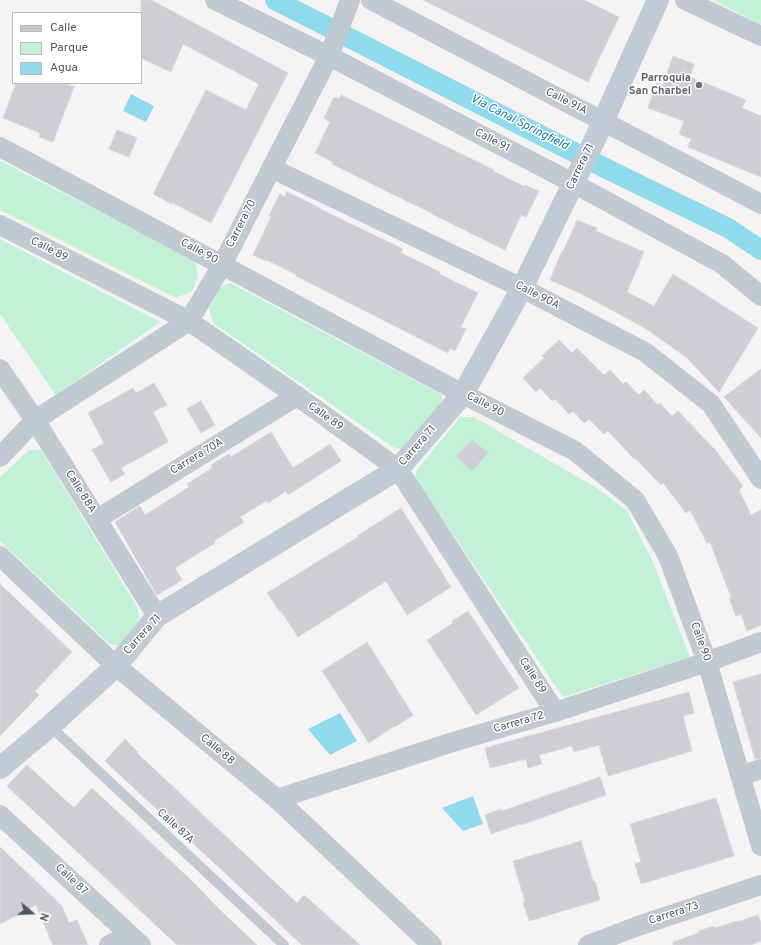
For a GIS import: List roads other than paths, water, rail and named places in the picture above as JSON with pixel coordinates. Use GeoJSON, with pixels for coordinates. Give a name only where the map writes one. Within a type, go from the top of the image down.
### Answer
{"type":"FeatureCollection","features":[{"type":"Feature","properties":{"kind":"street","name":"Calle 91"},"geometry":{"type":"LineString","coordinates":[[215,0],[332,48],[576,176],[722,264],[761,296]]}},
{"type":"Feature","properties":{"kind":"street","name":"Calle 91A"},"geometry":{"type":"LineString","coordinates":[[370,0],[599,129],[761,204]]}},
{"type":"Feature","properties":{"kind":"street","name":"Carrera 71"},"geometry":{"type":"LineString","coordinates":[[0,768],[50,726],[116,666],[157,616],[398,469],[463,394],[522,288],[599,129],[658,0]]}},
{"type":"Feature","properties":{"kind":"street"},"geometry":{"type":"LineString","coordinates":[[685,0],[761,36]]}},
{"type":"Feature","properties":{"kind":"street","name":"Carrera 70"},"geometry":{"type":"LineString","coordinates":[[0,457],[35,420],[190,321],[222,265],[332,48],[348,6]]}},
{"type":"Feature","properties":{"kind":"street","name":"Calle 90"},"geometry":{"type":"LineString","coordinates":[[0,148],[463,394],[575,451],[635,500],[668,556],[707,662],[761,846]]}},
{"type":"Feature","properties":{"kind":"street","name":"Calle 90A"},"geometry":{"type":"LineString","coordinates":[[271,168],[522,288],[645,352],[711,404],[761,479]]}},
{"type":"Feature","properties":{"kind":"street","name":"Calle 89"},"geometry":{"type":"LineString","coordinates":[[0,225],[190,321],[398,469],[555,712]]}},
{"type":"Feature","properties":{"kind":"street","name":"Calle 88A"},"geometry":{"type":"LineString","coordinates":[[0,369],[35,420],[157,616]]}},
{"type":"Feature","properties":{"kind":"street","name":"Carrera 70A"},"geometry":{"type":"LineString","coordinates":[[97,519],[297,396]]}},
{"type":"Feature","properties":{"kind":"street","name":"Calle 88"},"geometry":{"type":"LineString","coordinates":[[0,556],[116,666],[277,799],[432,945]]}},
{"type":"Feature","properties":{"kind":"street","name":"Carrera 72"},"geometry":{"type":"LineString","coordinates":[[277,799],[454,742],[555,712],[707,662],[761,642]]}},
{"type":"Feature","properties":{"kind":"street"},"geometry":{"type":"LineString","coordinates":[[741,776],[761,769]]}},
{"type":"Feature","properties":{"kind":"street","name":"Calle 87"},"geometry":{"type":"LineString","coordinates":[[0,815],[136,940]]}},
{"type":"Feature","properties":{"kind":"street","name":"Carrera 73"},"geometry":{"type":"LineString","coordinates":[[588,945],[638,926],[761,885]]}},
{"type":"Feature","properties":{"kind":"street"},"geometry":{"type":"LineString","coordinates":[[109,945],[136,940]]}},
{"type":"Feature","properties":{"kind":"lane","name":"Calle 87A"},"geometry":{"type":"LineString","coordinates":[[50,726],[284,945]]}},
{"type":"Feature","properties":{"kind":"water"},"geometry":{"type":"Polygon","coordinates":[[[131,94],[154,106],[146,122],[123,111],[131,94]]]}},
{"type":"Feature","properties":{"kind":"water"},"geometry":{"type":"Polygon","coordinates":[[[340,713],[357,741],[330,755],[308,729],[340,713]]]}},
{"type":"Feature","properties":{"kind":"water"},"geometry":{"type":"Polygon","coordinates":[[[473,796],[483,824],[463,831],[442,808],[473,796]]]}},
{"type":"Feature","properties":{"kind":"waterway","name":"Via Canal Springfield"},"geometry":{"type":"LineString","coordinates":[[275,0],[611,171],[728,228],[761,250]]}},
{"type":"Feature","properties":{"kind":"place","name":"Parroquia San Charbel"},"geometry":{"type":"Point","coordinates":[699,85]}}]}
